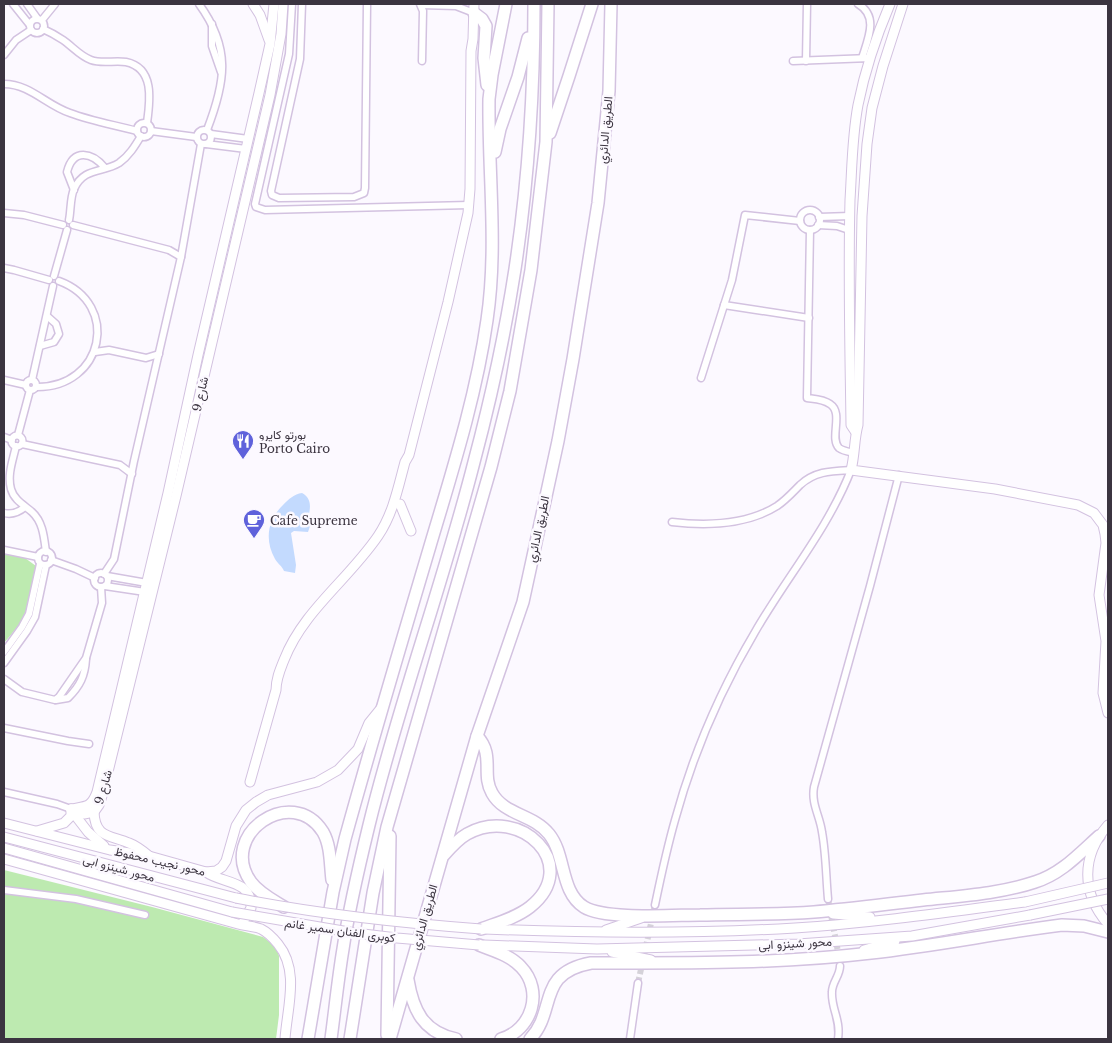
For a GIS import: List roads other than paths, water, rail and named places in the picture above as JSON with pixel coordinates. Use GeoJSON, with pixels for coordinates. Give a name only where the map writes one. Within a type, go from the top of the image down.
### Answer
{"type":"FeatureCollection","features":[{"type":"Feature","properties":{"kind":"highway"},"geometry":{"type":"LineString","coordinates":[[308,1039],[344,839],[465,426],[480,362],[493,262],[490,99],[492,75],[506,4]]}},
{"type":"Feature","properties":{"kind":"highway"},"geometry":{"type":"LineString","coordinates":[[350,1039],[373,893],[387,827],[491,467],[510,391],[531,270],[546,142],[548,4]]}},
{"type":"Feature","properties":{"kind":"highway"},"geometry":{"type":"LineString","coordinates":[[546,142],[570,76],[592,4]]}},
{"type":"Feature","properties":{"kind":"highway","name":"الطريق الدائري"},"geometry":{"type":"LineString","coordinates":[[389,1039],[477,736],[523,602],[558,440],[598,203],[608,91],[611,4]]}},
{"type":"Feature","properties":{"kind":"highway"},"geometry":{"type":"LineString","coordinates":[[472,8],[482,18],[486,26],[484,58],[490,99]]}},
{"type":"Feature","properties":{"kind":"highway"},"geometry":{"type":"LineString","coordinates":[[491,173],[500,129],[518,77],[534,9]]}},
{"type":"Feature","properties":{"kind":"highway"},"geometry":{"type":"LineString","coordinates":[[331,1039],[342,950],[369,823],[457,526],[504,332],[515,269],[522,206],[530,118],[534,9]]}},
{"type":"Feature","properties":{"kind":"highway"},"geometry":{"type":"LineString","coordinates":[[477,736],[487,753],[488,784],[493,795],[505,808],[530,818],[549,834],[557,847],[569,889],[577,902],[590,910],[600,913],[646,916],[813,912],[989,892],[1027,884],[1051,876],[1065,867],[1099,836]]}},
{"type":"Feature","properties":{"kind":"highway"},"geometry":{"type":"LineString","coordinates":[[284,907],[260,891],[247,875],[243,856],[245,842],[252,830],[261,821],[273,815],[286,812],[299,814],[310,819],[320,828],[326,839],[329,852],[333,892]]}},
{"type":"Feature","properties":{"kind":"highway"},"geometry":{"type":"LineString","coordinates":[[442,857],[457,841],[474,831],[493,826],[513,828],[532,837],[545,854],[549,874],[546,888],[537,901],[524,911],[481,929]]}},
{"type":"Feature","properties":{"kind":"highway"},"geometry":{"type":"LineString","coordinates":[[387,827],[390,846],[389,1039]]}},
{"type":"Feature","properties":{"kind":"highway"},"geometry":{"type":"LineString","coordinates":[[530,1039],[541,1026],[546,1002],[553,986],[574,968],[591,964],[765,962],[847,956],[1062,925],[1084,926],[1108,932]]}},
{"type":"Feature","properties":{"kind":"highway"},"geometry":{"type":"LineString","coordinates":[[479,945],[514,961],[529,978],[533,996],[530,1014],[519,1029],[510,1036],[500,1039]]}},
{"type":"Feature","properties":{"kind":"highway"},"geometry":{"type":"LineString","coordinates":[[407,976],[412,999],[421,1018],[437,1032],[456,1039]]}},
{"type":"Feature","properties":{"kind":"street"},"geometry":{"type":"LineString","coordinates":[[13,4],[30,27],[37,33],[43,29]]}},
{"type":"Feature","properties":{"kind":"street"},"geometry":{"type":"LineString","coordinates":[[27,4],[40,19],[44,26],[43,29]]}},
{"type":"Feature","properties":{"kind":"street"},"geometry":{"type":"LineString","coordinates":[[4,54],[30,27],[34,19],[40,19],[56,4]]}},
{"type":"Feature","properties":{"kind":"street"},"geometry":{"type":"LineString","coordinates":[[4,679],[22,692],[55,700],[68,698],[79,685],[85,670],[86,658],[102,603],[103,586],[107,583],[106,575],[114,559],[134,461],[181,257],[203,144],[210,140],[209,132],[217,104],[222,75],[223,62],[220,44],[212,23],[199,4]]}},
{"type":"Feature","properties":{"kind":"street"},"geometry":{"type":"LineString","coordinates":[[253,4],[266,29],[270,44]]}},
{"type":"Feature","properties":{"kind":"street","name":"شارع 9"},"geometry":{"type":"LineString","coordinates":[[71,809],[84,814],[94,812],[102,796],[172,495],[198,356],[270,44],[274,4]]}},
{"type":"Feature","properties":{"kind":"street","name":"شارع 9"},"geometry":{"type":"LineString","coordinates":[[71,809],[90,805],[95,797],[146,588],[208,359],[270,95],[283,4]]}},
{"type":"Feature","properties":{"kind":"street"},"geometry":{"type":"LineString","coordinates":[[292,4],[289,54],[255,204],[256,207],[265,210],[469,205]]}},
{"type":"Feature","properties":{"kind":"street"},"geometry":{"type":"LineString","coordinates":[[302,4],[300,59],[271,191],[272,195],[279,198],[354,197],[364,193],[368,76],[367,4]]}},
{"type":"Feature","properties":{"kind":"street"},"geometry":{"type":"LineString","coordinates":[[289,655],[307,628],[377,547],[390,526],[400,504],[409,467],[409,455],[448,302],[469,205],[471,50],[473,42],[472,8],[420,4],[423,11],[422,61]]}},
{"type":"Feature","properties":{"kind":"street"},"geometry":{"type":"LineString","coordinates":[[806,61],[807,4]]}},
{"type":"Feature","properties":{"kind":"street"},"geometry":{"type":"LineString","coordinates":[[855,431],[851,425],[849,230],[854,137],[871,28],[871,21],[867,11],[858,4]]}},
{"type":"Feature","properties":{"kind":"street"},"geometry":{"type":"LineString","coordinates":[[866,58],[890,4]]}},
{"type":"Feature","properties":{"kind":"street"},"geometry":{"type":"LineString","coordinates":[[655,904],[680,800],[718,703],[754,632],[830,513],[851,470],[855,431],[858,424],[862,216],[867,144],[872,108],[903,4]]}},
{"type":"Feature","properties":{"kind":"street"},"geometry":{"type":"LineString","coordinates":[[43,29],[64,41],[78,53],[93,60],[125,62],[140,70],[149,86],[151,98],[147,123],[151,131]]}},
{"type":"Feature","properties":{"kind":"street"},"geometry":{"type":"LineString","coordinates":[[793,61],[866,58]]}},
{"type":"Feature","properties":{"kind":"street"},"geometry":{"type":"LineString","coordinates":[[4,84],[24,87],[48,104],[70,114],[147,136],[151,131]]}},
{"type":"Feature","properties":{"kind":"street"},"geometry":{"type":"LineString","coordinates":[[259,93],[270,95]]}},
{"type":"Feature","properties":{"kind":"street"},"geometry":{"type":"LineString","coordinates":[[74,190],[85,176],[92,171],[117,164],[126,158],[139,133],[141,124],[147,123]]}},
{"type":"Feature","properties":{"kind":"street"},"geometry":{"type":"LineString","coordinates":[[196,137],[201,130],[247,144]]}},
{"type":"Feature","properties":{"kind":"street"},"geometry":{"type":"LineString","coordinates":[[151,131],[196,137],[203,144],[247,144]]}},
{"type":"Feature","properties":{"kind":"street"},"geometry":{"type":"LineString","coordinates":[[71,222],[74,190],[67,172],[71,161],[82,155],[90,155],[98,159],[105,168]]}},
{"type":"Feature","properties":{"kind":"street"},"geometry":{"type":"LineString","coordinates":[[232,210],[242,212]]}},
{"type":"Feature","properties":{"kind":"street"},"geometry":{"type":"LineString","coordinates":[[800,220],[801,216],[807,211],[814,211],[819,217],[818,225]]}},
{"type":"Feature","properties":{"kind":"street"},"geometry":{"type":"LineString","coordinates":[[4,213],[24,215],[65,227]]}},
{"type":"Feature","properties":{"kind":"street"},"geometry":{"type":"LineString","coordinates":[[701,378],[734,271],[745,216],[800,220]]}},
{"type":"Feature","properties":{"kind":"street"},"geometry":{"type":"LineString","coordinates":[[819,217],[850,216]]}},
{"type":"Feature","properties":{"kind":"street"},"geometry":{"type":"LineString","coordinates":[[800,220],[804,228],[810,230],[818,225],[831,225],[849,230]]}},
{"type":"Feature","properties":{"kind":"street"},"geometry":{"type":"LineString","coordinates":[[4,652],[22,627],[28,614],[44,561],[50,555],[46,552],[42,527],[33,512],[14,497],[6,477],[17,443],[22,438],[18,435],[31,387],[36,382],[32,380],[65,227],[64,221],[169,250],[181,257]]}},
{"type":"Feature","properties":{"kind":"street"},"geometry":{"type":"LineString","coordinates":[[810,230],[806,398],[825,402],[833,406],[836,415],[837,445],[843,450],[854,453]]}},
{"type":"Feature","properties":{"kind":"street"},"geometry":{"type":"LineString","coordinates":[[169,250],[183,247]]}},
{"type":"Feature","properties":{"kind":"street"},"geometry":{"type":"LineString","coordinates":[[4,268],[71,286],[87,301],[97,322],[95,352],[85,367],[69,380],[54,386],[31,387],[4,380]]}},
{"type":"Feature","properties":{"kind":"street"},"geometry":{"type":"LineString","coordinates":[[724,305],[809,318]]}},
{"type":"Feature","properties":{"kind":"street"},"geometry":{"type":"LineString","coordinates":[[40,346],[54,342],[59,334],[56,324],[47,316]]}},
{"type":"Feature","properties":{"kind":"street"},"geometry":{"type":"LineString","coordinates":[[97,340],[109,350]]}},
{"type":"Feature","properties":{"kind":"street"},"geometry":{"type":"LineString","coordinates":[[95,352],[109,350],[146,358],[159,354]]}},
{"type":"Feature","properties":{"kind":"street"},"geometry":{"type":"LineString","coordinates":[[198,356],[208,359]]}},
{"type":"Feature","properties":{"kind":"street"},"geometry":{"type":"LineString","coordinates":[[146,358],[156,368]]}},
{"type":"Feature","properties":{"kind":"street"},"geometry":{"type":"LineString","coordinates":[[4,437],[17,443],[120,466],[132,474]]}},
{"type":"Feature","properties":{"kind":"street"},"geometry":{"type":"LineString","coordinates":[[250,782],[276,690],[278,676],[301,626],[368,549],[382,530],[392,508],[404,464],[409,455]]}},
{"type":"Feature","properties":{"kind":"street"},"geometry":{"type":"LineString","coordinates":[[120,466],[134,461]]}},
{"type":"Feature","properties":{"kind":"street"},"geometry":{"type":"LineString","coordinates":[[672,522],[710,524],[748,518],[776,507],[805,481],[816,474],[851,470],[996,488],[1084,507],[1094,513],[1103,525],[1105,534],[1106,543],[1099,595],[1106,633],[1107,669],[1103,693],[1108,713]]}},
{"type":"Feature","properties":{"kind":"street"},"geometry":{"type":"LineString","coordinates":[[828,898],[823,838],[813,804],[814,787],[899,475]]}},
{"type":"Feature","properties":{"kind":"street"},"geometry":{"type":"LineString","coordinates":[[400,504],[411,531]]}},
{"type":"Feature","properties":{"kind":"street"},"geometry":{"type":"LineString","coordinates":[[4,513],[17,512],[25,507]]}},
{"type":"Feature","properties":{"kind":"street"},"geometry":{"type":"LineString","coordinates":[[4,550],[76,569],[94,578],[96,585],[146,588]]}},
{"type":"Feature","properties":{"kind":"street"},"geometry":{"type":"LineString","coordinates":[[4,663],[31,624],[37,609],[44,561]]}},
{"type":"Feature","properties":{"kind":"street"},"geometry":{"type":"LineString","coordinates":[[94,578],[99,574],[106,575],[146,588]]}},
{"type":"Feature","properties":{"kind":"street","name":"محور نجيب محفوظ"},"geometry":{"type":"LineString","coordinates":[[4,823],[110,850],[149,856],[206,872],[216,871],[224,864],[236,826],[242,815],[251,806],[268,795],[317,782],[338,770],[358,749],[372,718],[384,705]]}},
{"type":"Feature","properties":{"kind":"street"},"geometry":{"type":"LineString","coordinates":[[4,728],[89,744]]}},
{"type":"Feature","properties":{"kind":"street"},"geometry":{"type":"LineString","coordinates":[[4,792],[71,809],[92,836],[110,850]]}},
{"type":"Feature","properties":{"kind":"street"},"geometry":{"type":"LineString","coordinates":[[37,831],[66,821],[71,816],[71,809]]}},
{"type":"Feature","properties":{"kind":"street"},"geometry":{"type":"LineString","coordinates":[[94,812],[96,827],[102,834],[136,846],[149,856]]}},
{"type":"Feature","properties":{"kind":"street"},"geometry":{"type":"LineString","coordinates":[[1108,825],[1094,845],[1088,863],[1088,882],[1092,900],[1108,924]]}},
{"type":"Feature","properties":{"kind":"street","name":"محور شينزو ابى"},"geometry":{"type":"LineString","coordinates":[[4,837],[236,898]]}},
{"type":"Feature","properties":{"kind":"street","name":"محور شينزو ابى"},"geometry":{"type":"LineString","coordinates":[[4,848],[232,912]]}},
{"type":"Feature","properties":{"kind":"street"},"geometry":{"type":"LineString","coordinates":[[4,859],[266,932],[280,947],[287,959],[291,978],[285,1039]]}},
{"type":"Feature","properties":{"kind":"street"},"geometry":{"type":"LineString","coordinates":[[206,872],[215,877],[237,883],[248,895],[251,904],[250,913],[238,924]]}},
{"type":"Feature","properties":{"kind":"street","name":"محور شينزو ابى"},"geometry":{"type":"LineString","coordinates":[[481,929],[597,933],[795,928],[892,919],[1025,902],[1108,883]]}},
{"type":"Feature","properties":{"kind":"street"},"geometry":{"type":"LineString","coordinates":[[4,890],[76,899],[145,915]]}},
{"type":"Feature","properties":{"kind":"street","name":"كوبرى الفنان سمير غانم"},"geometry":{"type":"LineString","coordinates":[[236,898],[366,919],[481,929]]}},
{"type":"Feature","properties":{"kind":"street","name":"محور شينزو ابى"},"geometry":{"type":"LineString","coordinates":[[479,945],[597,949],[798,944],[912,936],[1108,899]]}},
{"type":"Feature","properties":{"kind":"street","name":"كوبرى الفنان سمير غانم"},"geometry":{"type":"LineString","coordinates":[[232,912],[364,934],[479,945]]}},
{"type":"Feature","properties":{"kind":"street"},"geometry":{"type":"LineString","coordinates":[[813,912],[892,919]]}},
{"type":"Feature","properties":{"kind":"street"},"geometry":{"type":"LineString","coordinates":[[597,933],[646,916]]}},
{"type":"Feature","properties":{"kind":"street"},"geometry":{"type":"LineString","coordinates":[[847,956],[912,936]]}},
{"type":"Feature","properties":{"kind":"street"},"geometry":{"type":"LineString","coordinates":[[597,949],[667,963]]}},
{"type":"Feature","properties":{"kind":"street"},"geometry":{"type":"LineString","coordinates":[[838,1039],[838,1018],[832,992],[833,984],[839,975],[840,966]]}},
{"type":"Feature","properties":{"kind":"street"},"geometry":{"type":"LineString","coordinates":[[630,1039],[638,982]]}},
{"type":"Feature","properties":{"kind":"water"},"geometry":{"type":"Polygon","coordinates":[[[302,493],[309,501],[308,519],[311,523],[308,532],[294,531],[291,533],[296,565],[295,573],[284,571],[275,559],[270,545],[269,530],[274,517],[285,503],[296,494],[302,493]]]}},
{"type":"Feature","properties":{"kind":"tunnel"},"geometry":{"type":"LineString","coordinates":[[828,899],[839,957]]}},
{"type":"Feature","properties":{"kind":"tunnel"},"geometry":{"type":"LineString","coordinates":[[638,983],[655,905]]}},
{"type":"Feature","properties":{"kind":"place","name":"بورتو كايرو Porto Cairo"},"geometry":{"type":"Point","coordinates":[243,460]}},
{"type":"Feature","properties":{"kind":"place","name":"Cafe Supreme"},"geometry":{"type":"Point","coordinates":[254,539]}}]}
